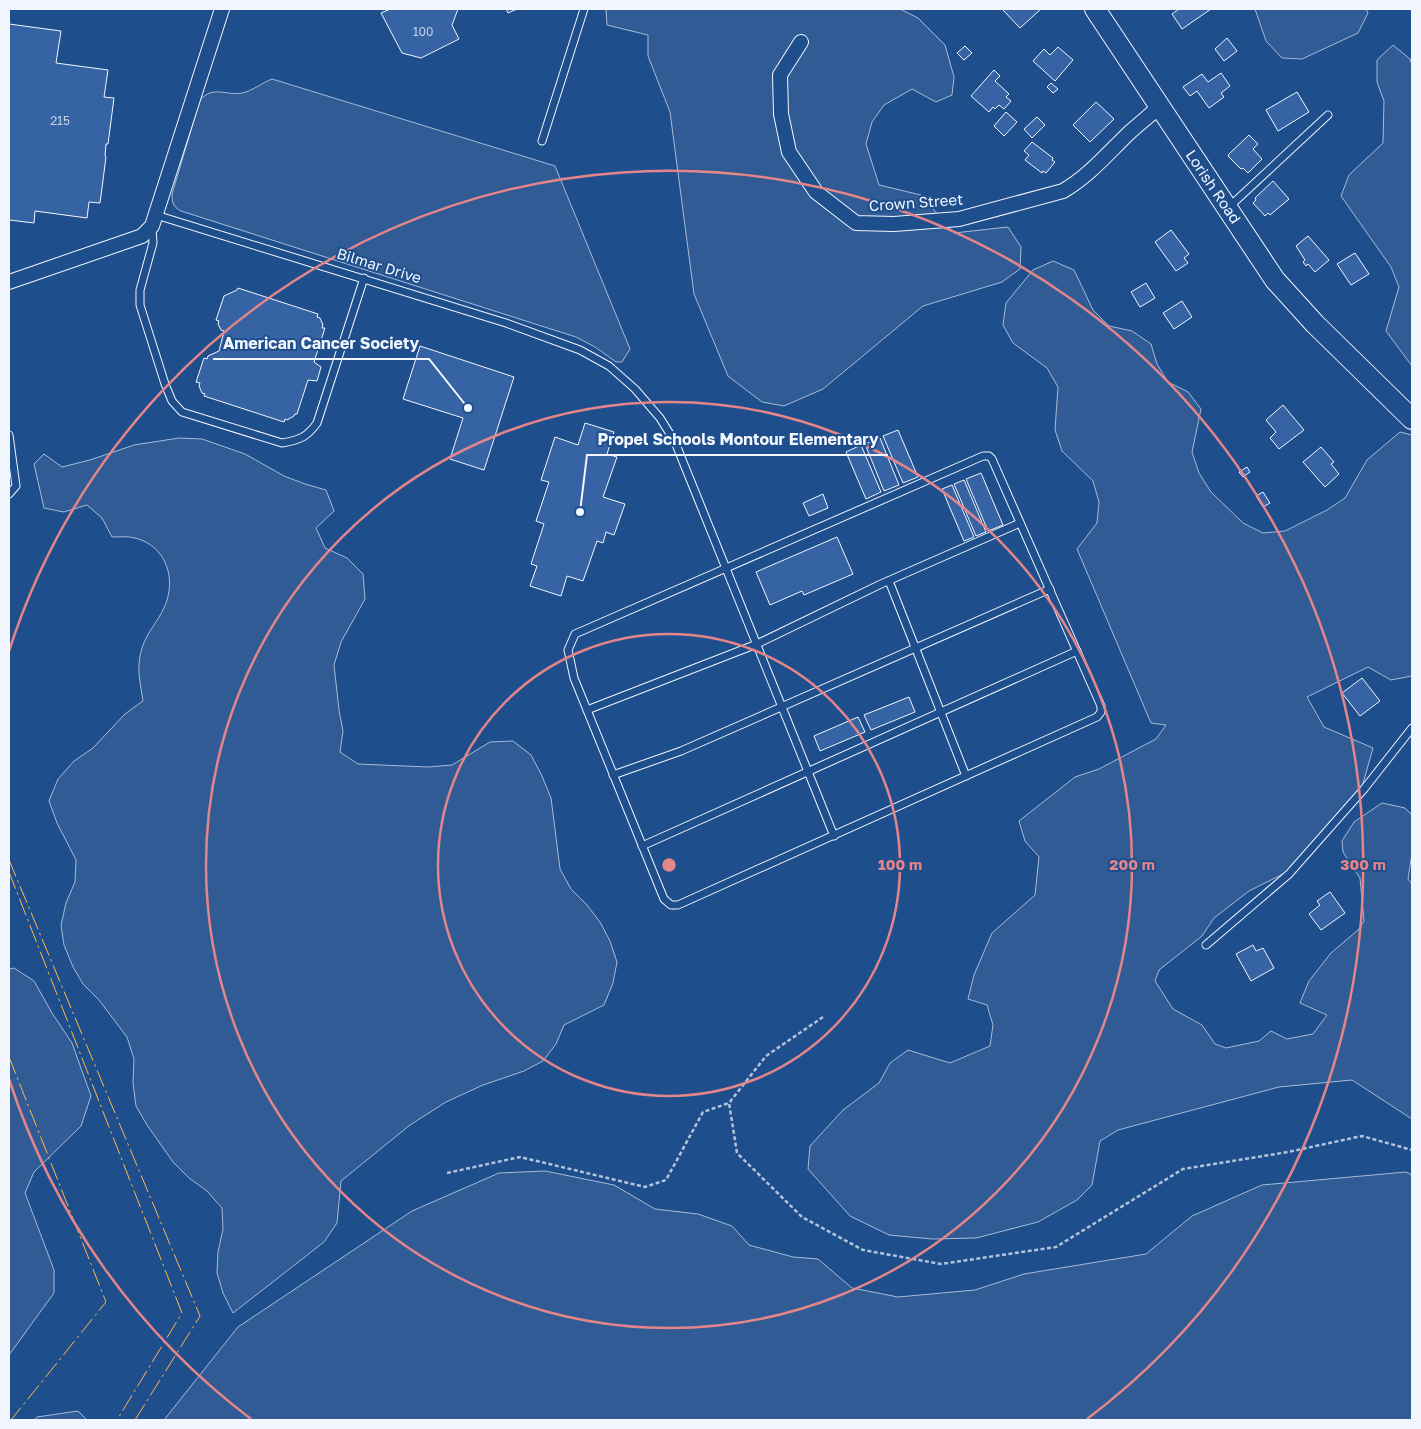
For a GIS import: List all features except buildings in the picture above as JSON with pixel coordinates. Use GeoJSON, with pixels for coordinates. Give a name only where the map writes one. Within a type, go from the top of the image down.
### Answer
{"type":"FeatureCollection","features":[{"type":"Feature","properties":{"kind":"street"},"geometry":{"type":"LineString","coordinates":[[9,282],[142,236],[154,220],[222,9]]}},
{"type":"Feature","properties":{"kind":"street","name":"Lorish Road"},"geometry":{"type":"LineString","coordinates":[[1095,9],[1275,280],[1315,324],[1412,419]]}},
{"type":"Feature","properties":{"kind":"street","name":"Crown Street"},"geometry":{"type":"LineString","coordinates":[[801,42],[780,75],[781,114],[789,152],[816,192],[856,223],[894,224],[959,219],[1063,191],[1076,184],[1093,170],[1130,132],[1159,107]]}},
{"type":"Feature","properties":{"kind":"lane"},"geometry":{"type":"LineString","coordinates":[[542,141],[584,9]]}},
{"type":"Feature","properties":{"kind":"lane"},"geometry":{"type":"LineString","coordinates":[[1227,209],[1328,115]]}},
{"type":"Feature","properties":{"kind":"lane"},"geometry":{"type":"LineString","coordinates":[[154,220],[153,243],[140,290],[140,305],[172,401],[182,412],[282,443],[296,441],[309,434],[317,422],[364,278]]}},
{"type":"Feature","properties":{"kind":"lane","name":"Bilmar Drive"},"geometry":{"type":"LineString","coordinates":[[154,220],[364,278],[506,323],[580,350],[609,366],[634,389],[660,418],[675,442],[834,836]]}},
{"type":"Feature","properties":{"kind":"lane"},"geometry":{"type":"LineString","coordinates":[[9,274],[25,276]]}},
{"type":"Feature","properties":{"kind":"lane"},"geometry":{"type":"LineString","coordinates":[[9,434],[16,486],[9,494]]}},
{"type":"Feature","properties":{"kind":"lane"},"geometry":{"type":"LineString","coordinates":[[983,456],[989,456],[992,459],[1020,523],[1102,712],[1098,716],[678,906],[670,905],[664,899],[574,678],[568,650],[575,634],[983,456]]}},
{"type":"Feature","properties":{"kind":"lane"},"geometry":{"type":"LineString","coordinates":[[587,710],[757,644],[890,581],[1020,523]]}},
{"type":"Feature","properties":{"kind":"lane"},"geometry":{"type":"LineString","coordinates":[[890,581],[966,776]]}},
{"type":"Feature","properties":{"kind":"lane"},"geometry":{"type":"LineString","coordinates":[[614,775],[681,751],[1050,589]]}},
{"type":"Feature","properties":{"kind":"lane"},"geometry":{"type":"LineString","coordinates":[[642,846],[1076,650]]}},
{"type":"Feature","properties":{"kind":"lane"},"geometry":{"type":"LineString","coordinates":[[1206,945],[1289,874],[1364,789],[1412,728]]}},
{"type":"Feature","properties":{"kind":"path"},"geometry":{"type":"LineString","coordinates":[[447,1173],[520,1157],[645,1187],[666,1180],[703,1112],[729,1103],[766,1056],[823,1017]]}},
{"type":"Feature","properties":{"kind":"path"},"geometry":{"type":"LineString","coordinates":[[729,1103],[737,1153],[802,1217],[863,1250],[941,1264],[1056,1247],[1183,1169],[1288,1152],[1362,1136],[1412,1150]]}},
{"type":"Feature","properties":{"kind":"shaded area"},"geometry":{"type":"Polygon","coordinates":[[[606,9],[900,9],[918,18],[945,45],[954,77],[952,95],[936,102],[912,89],[884,105],[872,122],[866,144],[879,185],[921,195],[954,233],[1008,227],[1021,247],[1020,269],[1002,282],[923,306],[823,389],[784,406],[762,402],[728,376],[694,294],[670,112],[648,56],[648,35],[607,25],[606,9]]]}},
{"type":"Feature","properties":{"kind":"shaded area"},"geometry":{"type":"Polygon","coordinates":[[[1255,9],[1366,9],[1368,13],[1358,33],[1302,59],[1282,58],[1266,41],[1255,9]]]}},
{"type":"Feature","properties":{"kind":"shaded area"},"geometry":{"type":"Polygon","coordinates":[[[1393,45],[1410,59],[1412,65],[1412,366],[1386,331],[1399,287],[1391,267],[1341,196],[1349,175],[1383,143],[1384,101],[1377,82],[1377,60],[1393,45]]]}},
{"type":"Feature","properties":{"kind":"shaded area"},"geometry":{"type":"Polygon","coordinates":[[[272,79],[555,166],[630,349],[622,362],[616,362],[595,347],[576,337],[176,208],[172,194],[200,100],[215,92],[236,94],[246,92],[272,79]]]}},
{"type":"Feature","properties":{"kind":"shaded area"},"geometry":{"type":"Polygon","coordinates":[[[1053,261],[1074,270],[1093,310],[1109,326],[1132,331],[1151,344],[1157,364],[1168,382],[1188,392],[1201,409],[1192,452],[1199,473],[1211,492],[1243,523],[1263,533],[1285,531],[1327,510],[1345,498],[1367,460],[1400,432],[1412,435],[1412,676],[1391,680],[1368,667],[1307,697],[1324,727],[1373,748],[1362,787],[1285,873],[1249,891],[1214,918],[1202,936],[1159,970],[1155,981],[1173,1009],[1202,1025],[1215,1044],[1226,1048],[1259,1041],[1271,1031],[1287,1039],[1313,1034],[1327,1015],[1300,1003],[1309,981],[1331,953],[1358,930],[1364,921],[1360,878],[1343,852],[1342,841],[1354,822],[1382,803],[1405,808],[1412,815],[1412,853],[1408,879],[1412,884],[1412,1119],[1352,1080],[1279,1087],[1118,1130],[1100,1141],[1092,1185],[1077,1200],[1038,1222],[976,1238],[932,1239],[889,1235],[850,1216],[808,1169],[810,1146],[843,1110],[879,1083],[890,1063],[908,1050],[950,1063],[990,1046],[993,1025],[987,1005],[968,999],[974,975],[992,933],[1035,895],[1039,857],[1025,841],[1019,821],[1075,777],[1099,769],[1156,739],[1166,725],[1151,723],[1077,549],[1097,523],[1099,502],[1093,481],[1062,451],[1055,430],[1058,387],[1047,368],[1013,343],[1003,325],[1006,303],[1033,270],[1053,261]]]}},
{"type":"Feature","properties":{"kind":"shaded area"},"geometry":{"type":"Polygon","coordinates":[[[179,438],[202,439],[245,454],[284,476],[326,490],[334,511],[316,528],[325,548],[347,558],[363,574],[365,599],[341,642],[334,665],[343,731],[340,752],[358,764],[428,767],[452,765],[490,742],[513,741],[531,755],[551,798],[560,869],[571,889],[600,922],[610,941],[617,962],[613,983],[604,1005],[564,1025],[556,1044],[543,1061],[524,1071],[483,1085],[446,1102],[410,1125],[341,1181],[337,1223],[324,1242],[233,1313],[223,1293],[217,1273],[218,1252],[223,1229],[222,1208],[207,1191],[189,1178],[173,1162],[147,1125],[136,1106],[133,1083],[134,1059],[127,1037],[99,1000],[83,984],[73,967],[64,945],[61,925],[66,903],[75,882],[76,860],[57,823],[49,801],[58,779],[74,761],[93,748],[125,714],[143,701],[139,674],[140,655],[146,638],[164,608],[168,597],[169,576],[162,556],[155,548],[135,538],[112,537],[102,518],[87,505],[64,512],[44,508],[34,464],[44,454],[62,467],[134,445],[179,438]]]}},
{"type":"Feature","properties":{"kind":"shaded area"},"geometry":{"type":"Polygon","coordinates":[[[14,968],[34,981],[72,1043],[91,1096],[81,1126],[34,1172],[25,1193],[54,1270],[54,1293],[9,1355],[9,969],[14,968]]]}},
{"type":"Feature","properties":{"kind":"shaded area"},"geometry":{"type":"Polygon","coordinates":[[[545,1171],[614,1185],[655,1209],[698,1214],[732,1226],[749,1245],[793,1257],[818,1259],[852,1288],[898,1297],[975,1290],[1024,1274],[1146,1254],[1192,1216],[1262,1185],[1406,1172],[1412,1175],[1412,1420],[164,1420],[238,1327],[412,1211],[499,1173],[545,1171]]]}},
{"type":"Feature","properties":{"kind":"shaded area"},"geometry":{"type":"Polygon","coordinates":[[[78,1411],[87,1420],[34,1420],[37,1417],[78,1411]]]}},
{"type":"Feature","properties":{"kind":"power"},"geometry":{"type":"LineString","coordinates":[[9,860],[200,1316],[135,1420]]}},
{"type":"Feature","properties":{"kind":"power"},"geometry":{"type":"LineString","coordinates":[[9,872],[182,1313],[117,1420]]}},
{"type":"Feature","properties":{"kind":"power"},"geometry":{"type":"LineString","coordinates":[[9,1057],[106,1302],[11,1420]]}},
{"type":"Feature","properties":{"kind":"place","name":"American Cancer Society"},"geometry":{"type":"Point","coordinates":[468,408]}},
{"type":"Feature","properties":{"kind":"place","name":"Propel Schools Montour Elementary"},"geometry":{"type":"Point","coordinates":[580,512]}}]}
